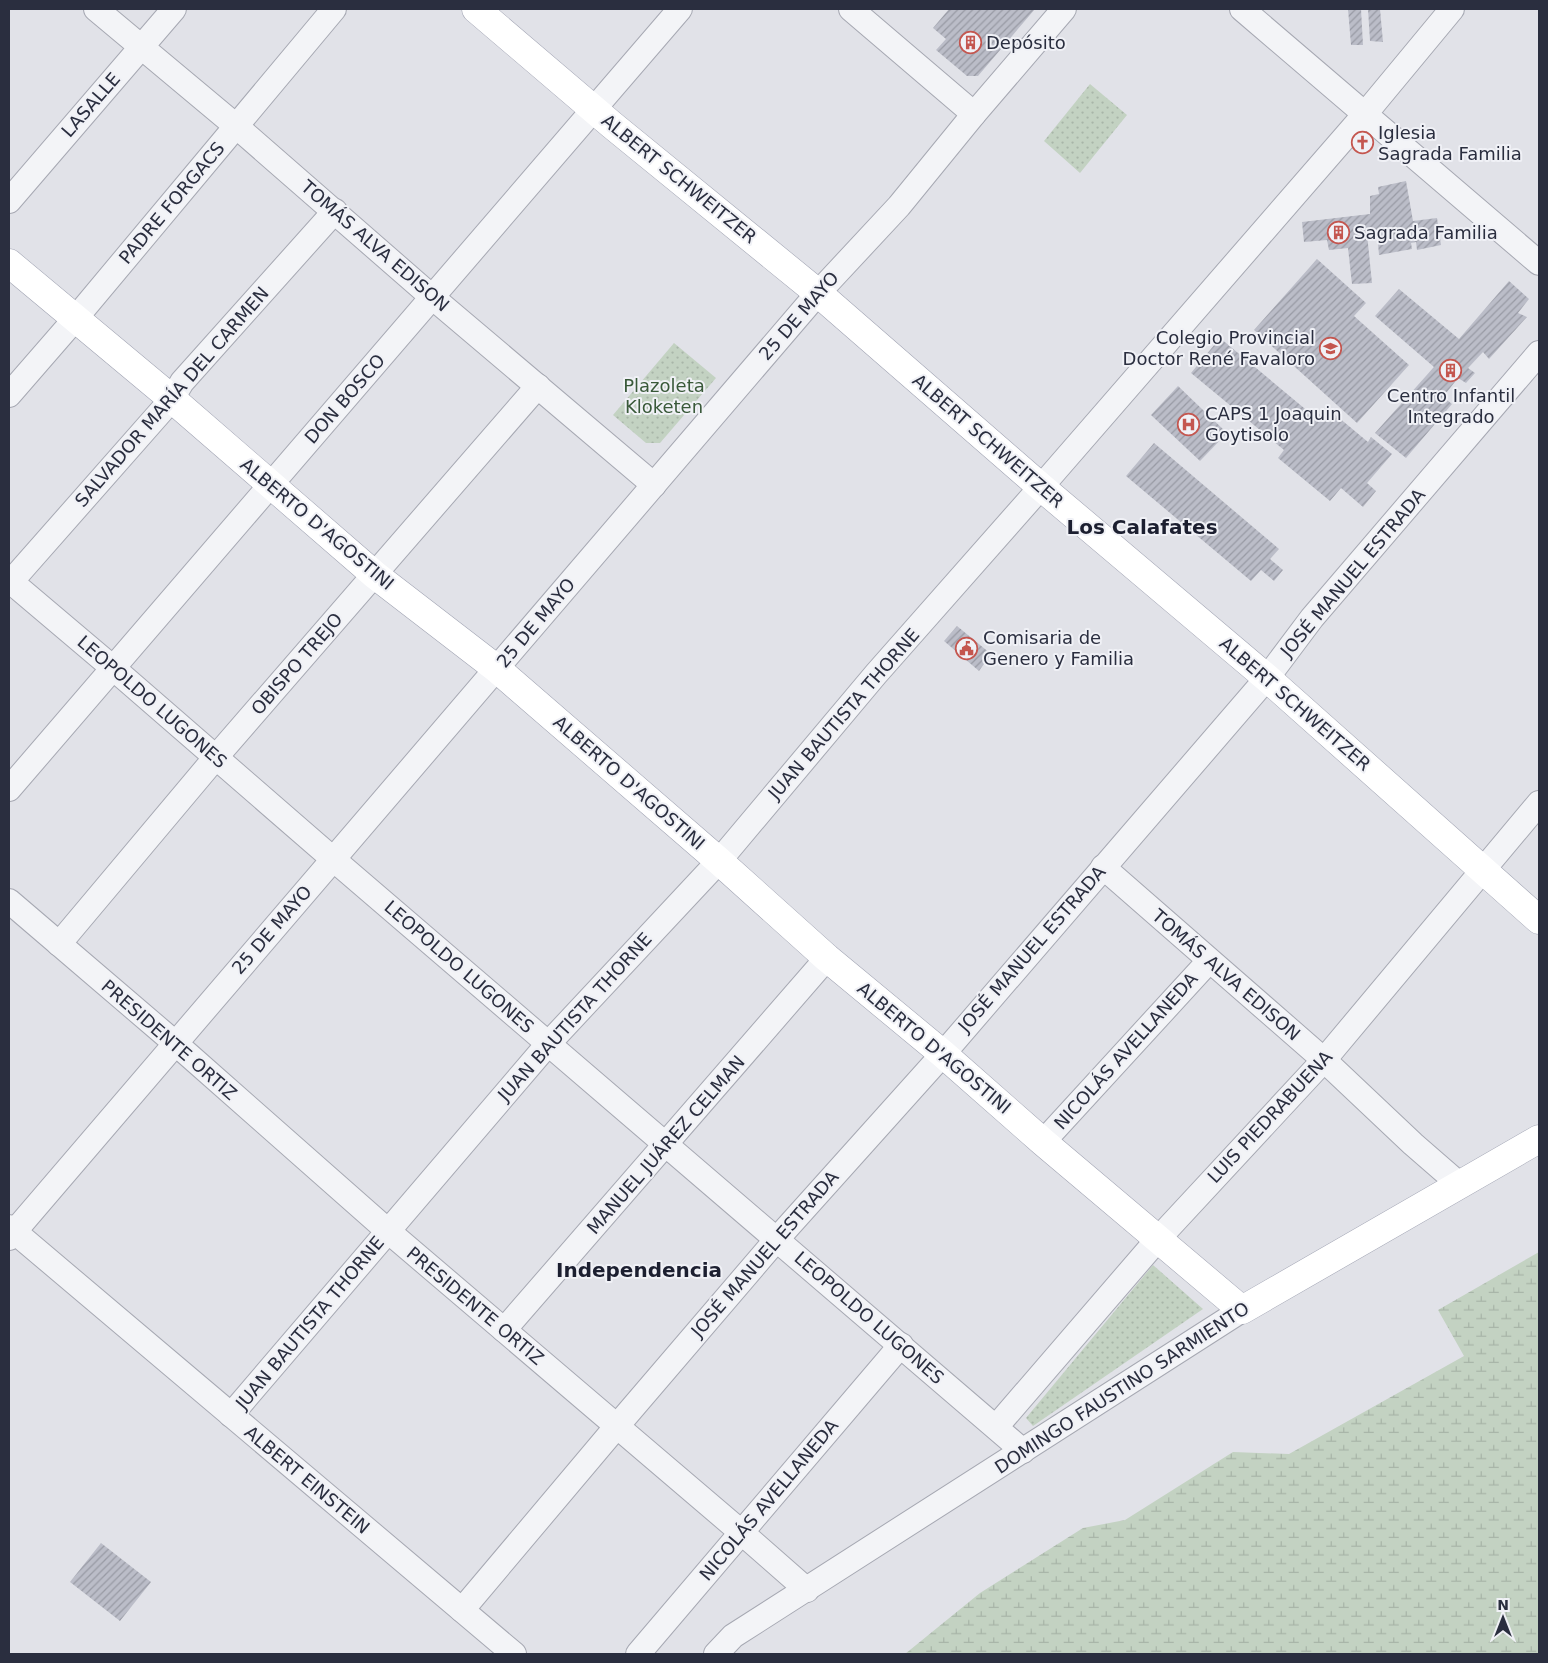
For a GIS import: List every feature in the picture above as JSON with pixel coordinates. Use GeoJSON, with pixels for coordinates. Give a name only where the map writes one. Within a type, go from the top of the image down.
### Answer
{"type":"FeatureCollection","features":[{"type":"Feature","properties":{"kind":"main road","name":"ALBERT SCHWEITZER"},"geometry":{"type":"LineString","coordinates":[[483,11],[594,109],[818,293],[1267,678],[1539,920]]}},
{"type":"Feature","properties":{"kind":"main road","name":"ALBERTO D'AGOSTINI"},"geometry":{"type":"LineString","coordinates":[[9,263],[172,399],[270,486],[376,575],[497,669],[719,861],[827,958],[943,1054],[1043,1142],[1242,1310]]}},
{"type":"Feature","properties":{"kind":"main road","name":"DOMINGO FAUSTINO SARMIENTO"},"geometry":{"type":"LineString","coordinates":[[1242,1310],[1539,1139]]}},
{"type":"Feature","properties":{"kind":"street","name":"TOMÁS ALVA EDISON"},"geometry":{"type":"LineString","coordinates":[[96,9],[236,126],[432,297],[654,485]]}},
{"type":"Feature","properties":{"kind":"street","name":"LASALLE"},"geometry":{"type":"LineString","coordinates":[[9,201],[174,9]]}},
{"type":"Feature","properties":{"kind":"street","name":"PADRE FORGACS"},"geometry":{"type":"LineString","coordinates":[[9,395],[75,319],[334,9]]}},
{"type":"Feature","properties":{"kind":"street","name":"DON BOSCO"},"geometry":{"type":"LineString","coordinates":[[9,789],[680,9]]}},
{"type":"Feature","properties":{"kind":"street"},"geometry":{"type":"LineString","coordinates":[[851,9],[974,114]]}},
{"type":"Feature","properties":{"kind":"street","name":"25 DE MAYO"},"geometry":{"type":"LineString","coordinates":[[11,1233],[818,293],[899,206],[974,114],[1064,9]]}},
{"type":"Feature","properties":{"kind":"street"},"geometry":{"type":"LineString","coordinates":[[1242,9],[1539,263]]}},
{"type":"Feature","properties":{"kind":"street","name":"JUAN BAUTISTA THORNE"},"geometry":{"type":"LineString","coordinates":[[231,1416],[548,1044],[719,861],[876,674],[1042,487],[1365,114],[1452,9]]}},
{"type":"Feature","properties":{"kind":"street","name":"SALVADOR MARÍA DEL CARMEN"},"geometry":{"type":"LineString","coordinates":[[9,582],[172,399],[182,382],[335,211]]}},
{"type":"Feature","properties":{"kind":"street","name":"JOSÉ MANUEL ESTRADA"},"geometry":{"type":"LineString","coordinates":[[462,1610],[777,1239],[943,1054],[1267,678],[1312,618],[1539,353]]}},
{"type":"Feature","properties":{"kind":"street","name":"OBISPO TREJO"},"geometry":{"type":"LineString","coordinates":[[59,944],[216,757],[376,575],[538,386]]}},
{"type":"Feature","properties":{"kind":"street","name":"LEOPOLDO LUGONES"},"geometry":{"type":"LineString","coordinates":[[9,582],[113,668],[1023,1451]]}},
{"type":"Feature","properties":{"kind":"street","name":"LUIS PIEDRABUENA"},"geometry":{"type":"LineString","coordinates":[[996,1427],[1158,1239],[1324,1060],[1539,803]]}},
{"type":"Feature","properties":{"kind":"street","name":"TOMÁS ALVA EDISON"},"geometry":{"type":"LineString","coordinates":[[1103,867],[1324,1060],[1413,1144],[1459,1184]]}},
{"type":"Feature","properties":{"kind":"street","name":"PRESIDENTE ORTIZ"},"geometry":{"type":"LineString","coordinates":[[9,901],[388,1231],[807,1590]]}},
{"type":"Feature","properties":{"kind":"street","name":"MANUEL JUÁREZ CELMAN"},"geometry":{"type":"LineString","coordinates":[[504,1330],[827,958]]}},
{"type":"Feature","properties":{"kind":"street","name":"NICOLÁS AVELLANEDA"},"geometry":{"type":"LineString","coordinates":[[1043,1142],[1209,961]]}},
{"type":"Feature","properties":{"kind":"street","name":"ALBERT EINSTEIN"},"geometry":{"type":"LineString","coordinates":[[11,1233],[514,1654]]}},
{"type":"Feature","properties":{"kind":"street","name":"DOMINGO FAUSTINO SARMIENTO"},"geometry":{"type":"LineString","coordinates":[[716,1654],[733,1636],[1242,1310]]}},
{"type":"Feature","properties":{"kind":"street","name":"NICOLÁS AVELLANEDA"},"geometry":{"type":"LineString","coordinates":[[638,1654],[901,1345]]}},
{"type":"Feature","properties":{"kind":"green space"},"geometry":{"type":"Polygon","coordinates":[[[1090,84],[1127,115],[1080,173],[1044,141],[1090,84]]]}},
{"type":"Feature","properties":{"kind":"green space","name":"Plazoleta Kloketen"},"geometry":{"type":"Polygon","coordinates":[[[674,343],[716,378],[660,443],[646,443],[613,415],[674,343]]]}},
{"type":"Feature","properties":{"kind":"green space"},"geometry":{"type":"Polygon","coordinates":[[[1539,1252],[1539,1654],[905,1654],[980,1593],[1083,1528],[1125,1520],[1233,1452],[1289,1454],[1464,1356],[1438,1310],[1539,1252]]]}},
{"type":"Feature","properties":{"kind":"green space"},"geometry":{"type":"Polygon","coordinates":[[[1153,1265],[1203,1309],[1033,1426],[1026,1418],[1153,1265]]]}},
{"type":"Feature","properties":{"kind":"building","name":"Depósito"},"geometry":{"type":"Polygon","coordinates":[[[949,9],[1035,9],[978,76],[967,76],[936,50],[946,39],[933,28],[949,9]]]}},
{"type":"Feature","properties":{"kind":"building"},"geometry":{"type":"Polygon","coordinates":[[[1348,9],[1361,9],[1363,45],[1351,45],[1348,9]]]}},
{"type":"Feature","properties":{"kind":"building"},"geometry":{"type":"Polygon","coordinates":[[[1368,9],[1380,9],[1383,42],[1370,41],[1368,9]]]}},
{"type":"Feature","properties":{"kind":"building","name":"Sagrada Familia"},"geometry":{"type":"Polygon","coordinates":[[[1406,181],[1413,221],[1437,218],[1441,245],[1417,250],[1416,242],[1411,243],[1412,249],[1379,255],[1377,232],[1367,234],[1372,283],[1352,284],[1348,248],[1329,250],[1327,240],[1304,242],[1302,222],[1370,214],[1370,196],[1379,194],[1378,187],[1406,181]]]}},
{"type":"Feature","properties":{"kind":"building","name":"Colegio Provincial Doctor René Favaloro"},"geometry":{"type":"Polygon","coordinates":[[[1317,259],[1366,303],[1354,316],[1409,365],[1357,423],[1254,330],[1317,259]]]}},
{"type":"Feature","properties":{"kind":"building","name":"Centro Infantil Integrado"},"geometry":{"type":"Polygon","coordinates":[[[1509,281],[1529,299],[1518,313],[1527,317],[1489,359],[1483,352],[1468,368],[1475,373],[1466,383],[1458,378],[1443,397],[1452,404],[1406,458],[1375,433],[1434,367],[1375,316],[1399,289],[1459,339],[1509,281]]]}},
{"type":"Feature","properties":{"kind":"building"},"geometry":{"type":"Polygon","coordinates":[[[1220,338],[1316,418],[1326,407],[1368,442],[1371,437],[1392,454],[1367,483],[1376,491],[1363,507],[1341,488],[1330,501],[1278,458],[1284,450],[1191,373],[1220,338]]]}},
{"type":"Feature","properties":{"kind":"building","name":"CAPS 1 Joaquin Goytisolo"},"geometry":{"type":"Polygon","coordinates":[[[1178,386],[1227,433],[1200,461],[1151,415],[1178,386]]]}},
{"type":"Feature","properties":{"kind":"building"},"geometry":{"type":"Polygon","coordinates":[[[1154,443],[1279,549],[1270,559],[1283,570],[1274,581],[1261,570],[1251,581],[1126,476],[1154,443]]]}},
{"type":"Feature","properties":{"kind":"building","name":"Comisaria de Genero y Familia"},"geometry":{"type":"Polygon","coordinates":[[[957,626],[991,654],[979,671],[944,641],[957,626]]]}},
{"type":"Feature","properties":{"kind":"building"},"geometry":{"type":"Polygon","coordinates":[[[101,1543],[151,1582],[120,1621],[70,1582],[101,1543]]]}},
{"type":"Feature","properties":{"kind":"place","name":"Depósito"},"geometry":{"type":"Point","coordinates":[970,43]}},
{"type":"Feature","properties":{"kind":"place","name":"Iglesia Sagrada Familia"},"geometry":{"type":"Point","coordinates":[1362,143]}},
{"type":"Feature","properties":{"kind":"place","name":"Sagrada Familia"},"geometry":{"type":"Point","coordinates":[1338,233]}},
{"type":"Feature","properties":{"kind":"place","name":"Colegio Provincial Doctor René Favaloro"},"geometry":{"type":"Point","coordinates":[1331,348]}},
{"type":"Feature","properties":{"kind":"place","name":"Centro Infantil Integrado"},"geometry":{"type":"Point","coordinates":[1451,371]}},
{"type":"Feature","properties":{"kind":"place","name":"CAPS 1 Joaquin Goytisolo"},"geometry":{"type":"Point","coordinates":[1189,424]}},
{"type":"Feature","properties":{"kind":"place","name":"Comisaria de Genero y Familia"},"geometry":{"type":"Point","coordinates":[967,648]}},
{"type":"Feature","properties":{"kind":"district","name":"Los Calafates"},"geometry":{"type":"Point","coordinates":[1142,527]}},
{"type":"Feature","properties":{"kind":"district","name":"Independencia"},"geometry":{"type":"Point","coordinates":[639,1270]}}]}
